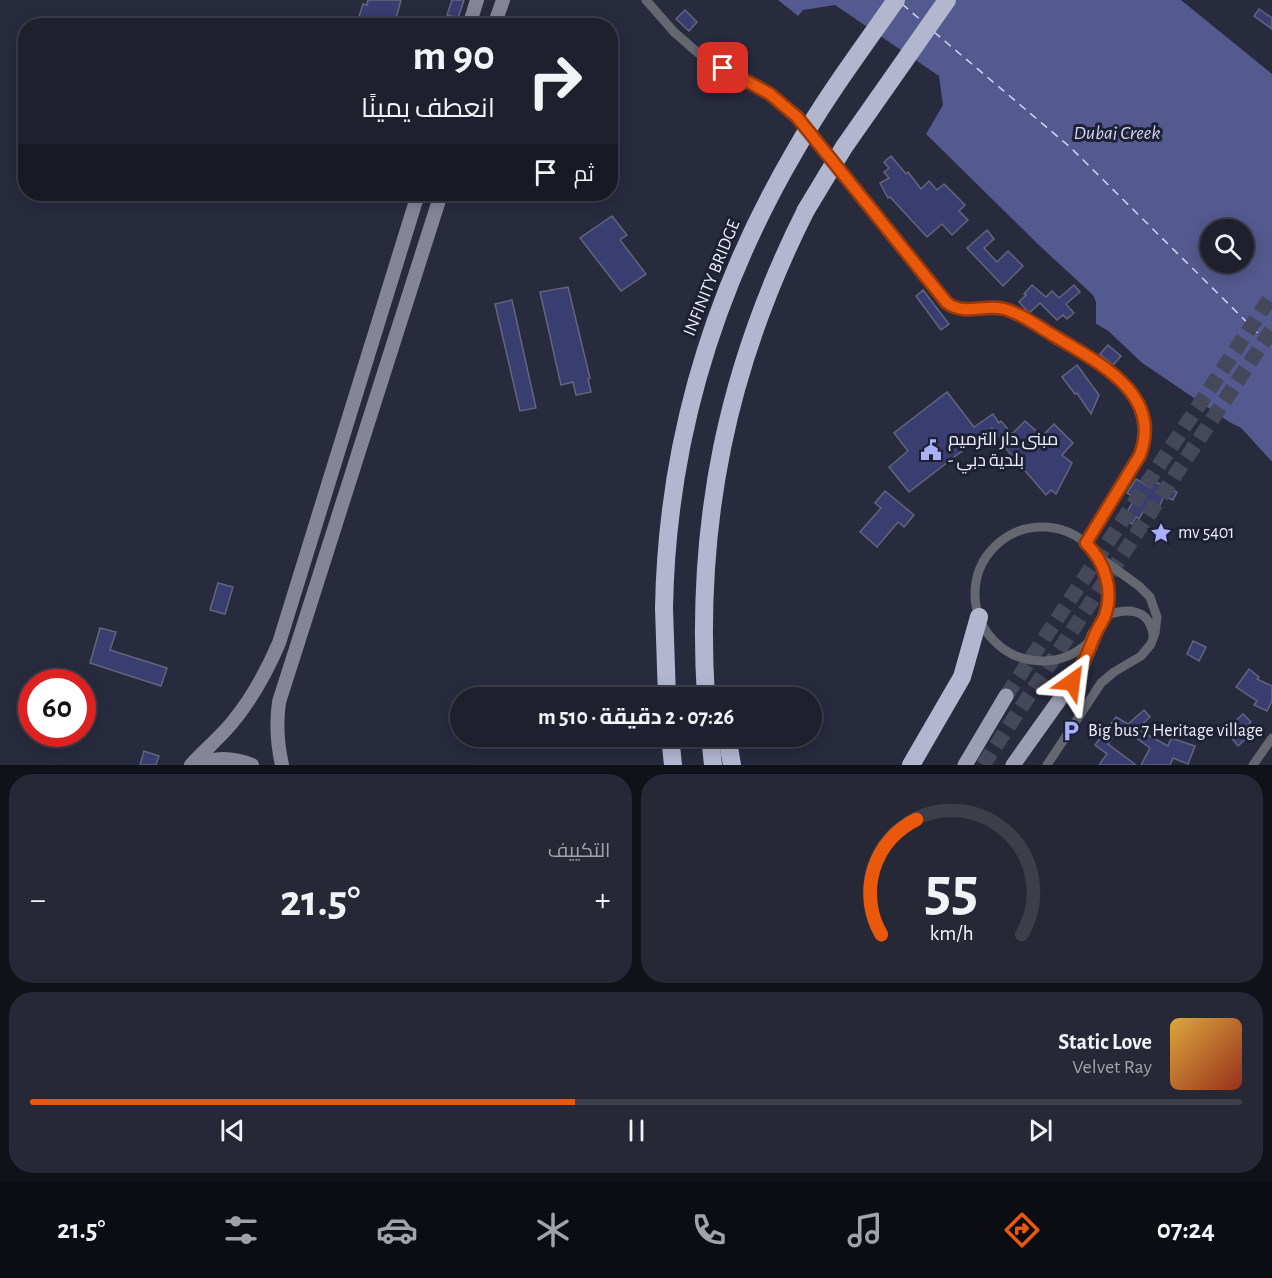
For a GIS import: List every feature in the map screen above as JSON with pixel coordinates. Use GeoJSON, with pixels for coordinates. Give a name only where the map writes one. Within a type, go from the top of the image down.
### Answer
{"type":"FeatureCollection","features":[{"type":"Feature","properties":{"kind":"highway","name":"INFINITY BRIDGE"},"geometry":{"type":"LineString","coordinates":[[667,687],[664,608],[667,539],[682,436],[701,365],[727,292],[758,220],[794,151],[896,0]]}},
{"type":"Feature","properties":{"kind":"highway"},"geometry":{"type":"LineString","coordinates":[[706,687],[704,600],[709,526],[720,453],[748,346],[774,277],[806,210],[834,162],[947,0]]}},
{"type":"Feature","properties":{"kind":"highway"},"geometry":{"type":"LineString","coordinates":[[915,760],[962,677],[980,617]]}},
{"type":"Feature","properties":{"kind":"highway"},"geometry":{"type":"LineString","coordinates":[[704,636],[717,687]]}},
{"type":"Feature","properties":{"kind":"highway"},"geometry":{"type":"LineString","coordinates":[[671,747],[673,765]]}},
{"type":"Feature","properties":{"kind":"highway"},"geometry":{"type":"LineString","coordinates":[[711,747],[713,765]]}},
{"type":"Feature","properties":{"kind":"highway"},"geometry":{"type":"LineString","coordinates":[[729,747],[732,765]]}},
{"type":"Feature","properties":{"kind":"main road"},"geometry":{"type":"LineString","coordinates":[[1013,765],[1080,671],[1095,634]]}},
{"type":"Feature","properties":{"kind":"main road"},"geometry":{"type":"LineString","coordinates":[[965,765],[1006,696]]}},
{"type":"Feature","properties":{"kind":"street"},"geometry":{"type":"LineString","coordinates":[[471,18],[477,0]]}},
{"type":"Feature","properties":{"kind":"street"},"geometry":{"type":"LineString","coordinates":[[497,18],[503,0]]}},
{"type":"Feature","properties":{"kind":"street"},"geometry":{"type":"LineString","coordinates":[[646,0],[674,32],[698,53],[770,94],[797,117],[947,303],[960,310],[996,307],[1016,313],[1107,369],[1127,386],[1143,418],[1144,443],[1140,455],[1086,543]]}},
{"type":"Feature","properties":{"kind":"street"},"geometry":{"type":"LineString","coordinates":[[193,765],[246,704],[279,643],[416,201]]}},
{"type":"Feature","properties":{"kind":"street"},"geometry":{"type":"LineString","coordinates":[[282,765],[277,744],[279,702],[439,201]]}},
{"type":"Feature","properties":{"kind":"street"},"geometry":{"type":"LineString","coordinates":[[1046,527],[1069,533],[1086,543],[1098,557],[1108,586],[1108,606],[1095,634],[1081,648],[1062,657],[1032,660],[1013,654],[996,642],[984,626],[975,595],[978,575],[986,557],[1008,537],[1026,529],[1046,527]]}},
{"type":"Feature","properties":{"kind":"street"},"geometry":{"type":"LineString","coordinates":[[1047,765],[1101,683],[1114,672],[1141,656],[1153,638],[1157,617],[1150,597],[1143,589],[1098,557]]}},
{"type":"Feature","properties":{"kind":"street"},"geometry":{"type":"LineString","coordinates":[[1105,616],[1122,610],[1139,613],[1151,626],[1153,638]]}},
{"type":"Feature","properties":{"kind":"street"},"geometry":{"type":"LineString","coordinates":[[1253,765],[1272,738]]}},
{"type":"Feature","properties":{"kind":"street"},"geometry":{"type":"LineString","coordinates":[[193,765],[219,759],[252,765]]}},
{"type":"Feature","properties":{"kind":"water","name":"Dubai Creek"},"geometry":{"type":"Polygon","coordinates":[[[778,0],[1181,0],[1272,74],[1272,462],[1241,428],[1142,363],[1108,331],[1096,324],[1096,302],[1093,295],[926,134],[943,105],[939,76],[835,5],[803,10],[798,16],[778,0]]]}},
{"type":"Feature","properties":{"kind":"pier"},"geometry":{"type":"Polygon","coordinates":[[[1096,324],[1108,331],[1142,363],[1241,428],[1272,462],[1272,465],[1239,430],[1227,425],[1140,366],[1106,333],[1095,327],[1096,324]]]}},
{"type":"Feature","properties":{"kind":"building"},"geometry":{"type":"Polygon","coordinates":[[[368,0],[401,0],[396,18],[359,18],[363,4],[367,5],[368,0]]]}},
{"type":"Feature","properties":{"kind":"building"},"geometry":{"type":"Polygon","coordinates":[[[452,0],[464,0],[458,18],[447,15],[452,0]]]}},
{"type":"Feature","properties":{"kind":"building"},"geometry":{"type":"Polygon","coordinates":[[[1259,9],[1272,18],[1272,29],[1254,16],[1259,9]]]}},
{"type":"Feature","properties":{"kind":"building"},"geometry":{"type":"Polygon","coordinates":[[[685,10],[697,22],[689,31],[676,19],[685,10]]]}},
{"type":"Feature","properties":{"kind":"building"},"geometry":{"type":"Polygon","coordinates":[[[891,156],[906,174],[908,172],[921,189],[929,181],[937,190],[944,184],[965,205],[959,211],[968,220],[952,235],[942,224],[927,237],[890,197],[888,198],[880,183],[889,178],[884,172],[889,168],[884,162],[891,156]]]}},
{"type":"Feature","properties":{"kind":"building"},"geometry":{"type":"Polygon","coordinates":[[[612,216],[627,235],[620,240],[646,274],[621,291],[580,238],[612,216]]]}},
{"type":"Feature","properties":{"kind":"building"},"geometry":{"type":"Polygon","coordinates":[[[987,230],[994,239],[984,248],[997,262],[1008,251],[1023,266],[1003,286],[967,248],[987,230]]]}},
{"type":"Feature","properties":{"kind":"building"},"geometry":{"type":"Polygon","coordinates":[[[1032,285],[1046,297],[1052,291],[1059,298],[1074,285],[1080,292],[1066,304],[1074,313],[1067,319],[1063,315],[1057,320],[1040,303],[1029,313],[1019,302],[1032,285]]]}},
{"type":"Feature","properties":{"kind":"building"},"geometry":{"type":"Polygon","coordinates":[[[568,287],[590,378],[588,379],[591,392],[576,395],[573,382],[561,385],[540,292],[568,287]]]}},
{"type":"Feature","properties":{"kind":"building"},"geometry":{"type":"Polygon","coordinates":[[[923,290],[949,324],[941,330],[916,296],[923,290]]]}},
{"type":"Feature","properties":{"kind":"building"},"geometry":{"type":"Polygon","coordinates":[[[512,300],[536,408],[520,411],[495,304],[512,300]]]}},
{"type":"Feature","properties":{"kind":"building"},"geometry":{"type":"Polygon","coordinates":[[[1108,345],[1121,356],[1113,365],[1100,354],[1108,345]]]}},
{"type":"Feature","properties":{"kind":"building"},"geometry":{"type":"Polygon","coordinates":[[[1077,365],[1099,395],[1091,414],[1077,393],[1075,394],[1062,377],[1077,365]]]}},
{"type":"Feature","properties":{"kind":"building"},"geometry":{"type":"Polygon","coordinates":[[[947,392],[974,427],[993,414],[999,423],[1001,421],[1012,434],[1025,421],[1042,436],[1054,424],[1073,443],[1062,455],[1072,463],[1056,494],[1051,490],[1046,495],[1002,444],[1004,442],[992,428],[909,492],[889,467],[908,451],[894,433],[947,392]]]}},
{"type":"Feature","properties":{"kind":"building"},"geometry":{"type":"Polygon","coordinates":[[[1136,479],[1151,488],[1154,481],[1177,492],[1173,500],[1164,496],[1159,507],[1149,502],[1139,519],[1136,517],[1132,524],[1123,519],[1135,498],[1127,493],[1136,479]]]}},
{"type":"Feature","properties":{"kind":"building"},"geometry":{"type":"Polygon","coordinates":[[[885,491],[914,515],[904,527],[898,522],[877,547],[860,532],[881,508],[875,503],[885,491]]]}},
{"type":"Feature","properties":{"kind":"building"},"geometry":{"type":"Polygon","coordinates":[[[218,583],[233,587],[225,614],[210,610],[218,583]]]}},
{"type":"Feature","properties":{"kind":"building"},"geometry":{"type":"Polygon","coordinates":[[[100,628],[116,632],[110,650],[167,668],[161,686],[90,663],[100,628]]]}},
{"type":"Feature","properties":{"kind":"building"},"geometry":{"type":"Polygon","coordinates":[[[1193,641],[1206,647],[1199,661],[1187,654],[1193,641]]]}},
{"type":"Feature","properties":{"kind":"building"},"geometry":{"type":"Polygon","coordinates":[[[1249,669],[1259,677],[1257,679],[1272,686],[1272,701],[1267,711],[1254,705],[1257,701],[1236,687],[1249,669]]]}},
{"type":"Feature","properties":{"kind":"building"},"geometry":{"type":"Polygon","coordinates":[[[1144,710],[1150,717],[1137,729],[1168,746],[1171,738],[1195,746],[1188,764],[1173,758],[1170,765],[1141,765],[1150,748],[1121,727],[1108,744],[1136,765],[1099,765],[1107,754],[1095,745],[1116,717],[1128,724],[1144,710]]]}},
{"type":"Feature","properties":{"kind":"building"},"geometry":{"type":"Polygon","coordinates":[[[1243,714],[1251,722],[1244,729],[1249,736],[1238,746],[1225,730],[1243,714]]]}},
{"type":"Feature","properties":{"kind":"building"},"geometry":{"type":"Polygon","coordinates":[[[144,751],[159,756],[156,765],[140,765],[144,751]]]}},
{"type":"Feature","properties":{"kind":"ferry route"},"geometry":{"type":"LineString","coordinates":[[902,4],[922,21]]}},
{"type":"Feature","properties":{"kind":"ferry route"},"geometry":{"type":"LineString","coordinates":[[934,32],[1070,147],[1272,347]]}},
{"type":"Feature","properties":{"kind":"tunnel"},"geometry":{"type":"LineString","coordinates":[[1006,696],[1272,295]]}},
{"type":"Feature","properties":{"kind":"tunnel"},"geometry":{"type":"LineString","coordinates":[[983,765],[1272,329]]}},
{"type":"Feature","properties":{"kind":"place","name":"مبنى دار الترميم - بلدية دبي"},"geometry":{"type":"Point","coordinates":[931,450]}},
{"type":"Feature","properties":{"kind":"place","name":"mv 5401"},"geometry":{"type":"Point","coordinates":[1161,533]}},
{"type":"Feature","properties":{"kind":"place","name":"Big bus 7 Heritage village"},"geometry":{"type":"Point","coordinates":[1071,731]}},
{"type":"Feature","properties":{"kind":"route"},"geometry":{"type":"LineString","coordinates":[[723,68],[770,94],[797,117],[947,303],[960,310],[996,307],[1016,313],[1107,369],[1127,386],[1134,396],[1143,418],[1144,443],[1140,455],[1086,543],[1103,566],[1108,586],[1108,606],[1086,659],[1072,682]]}}]}
